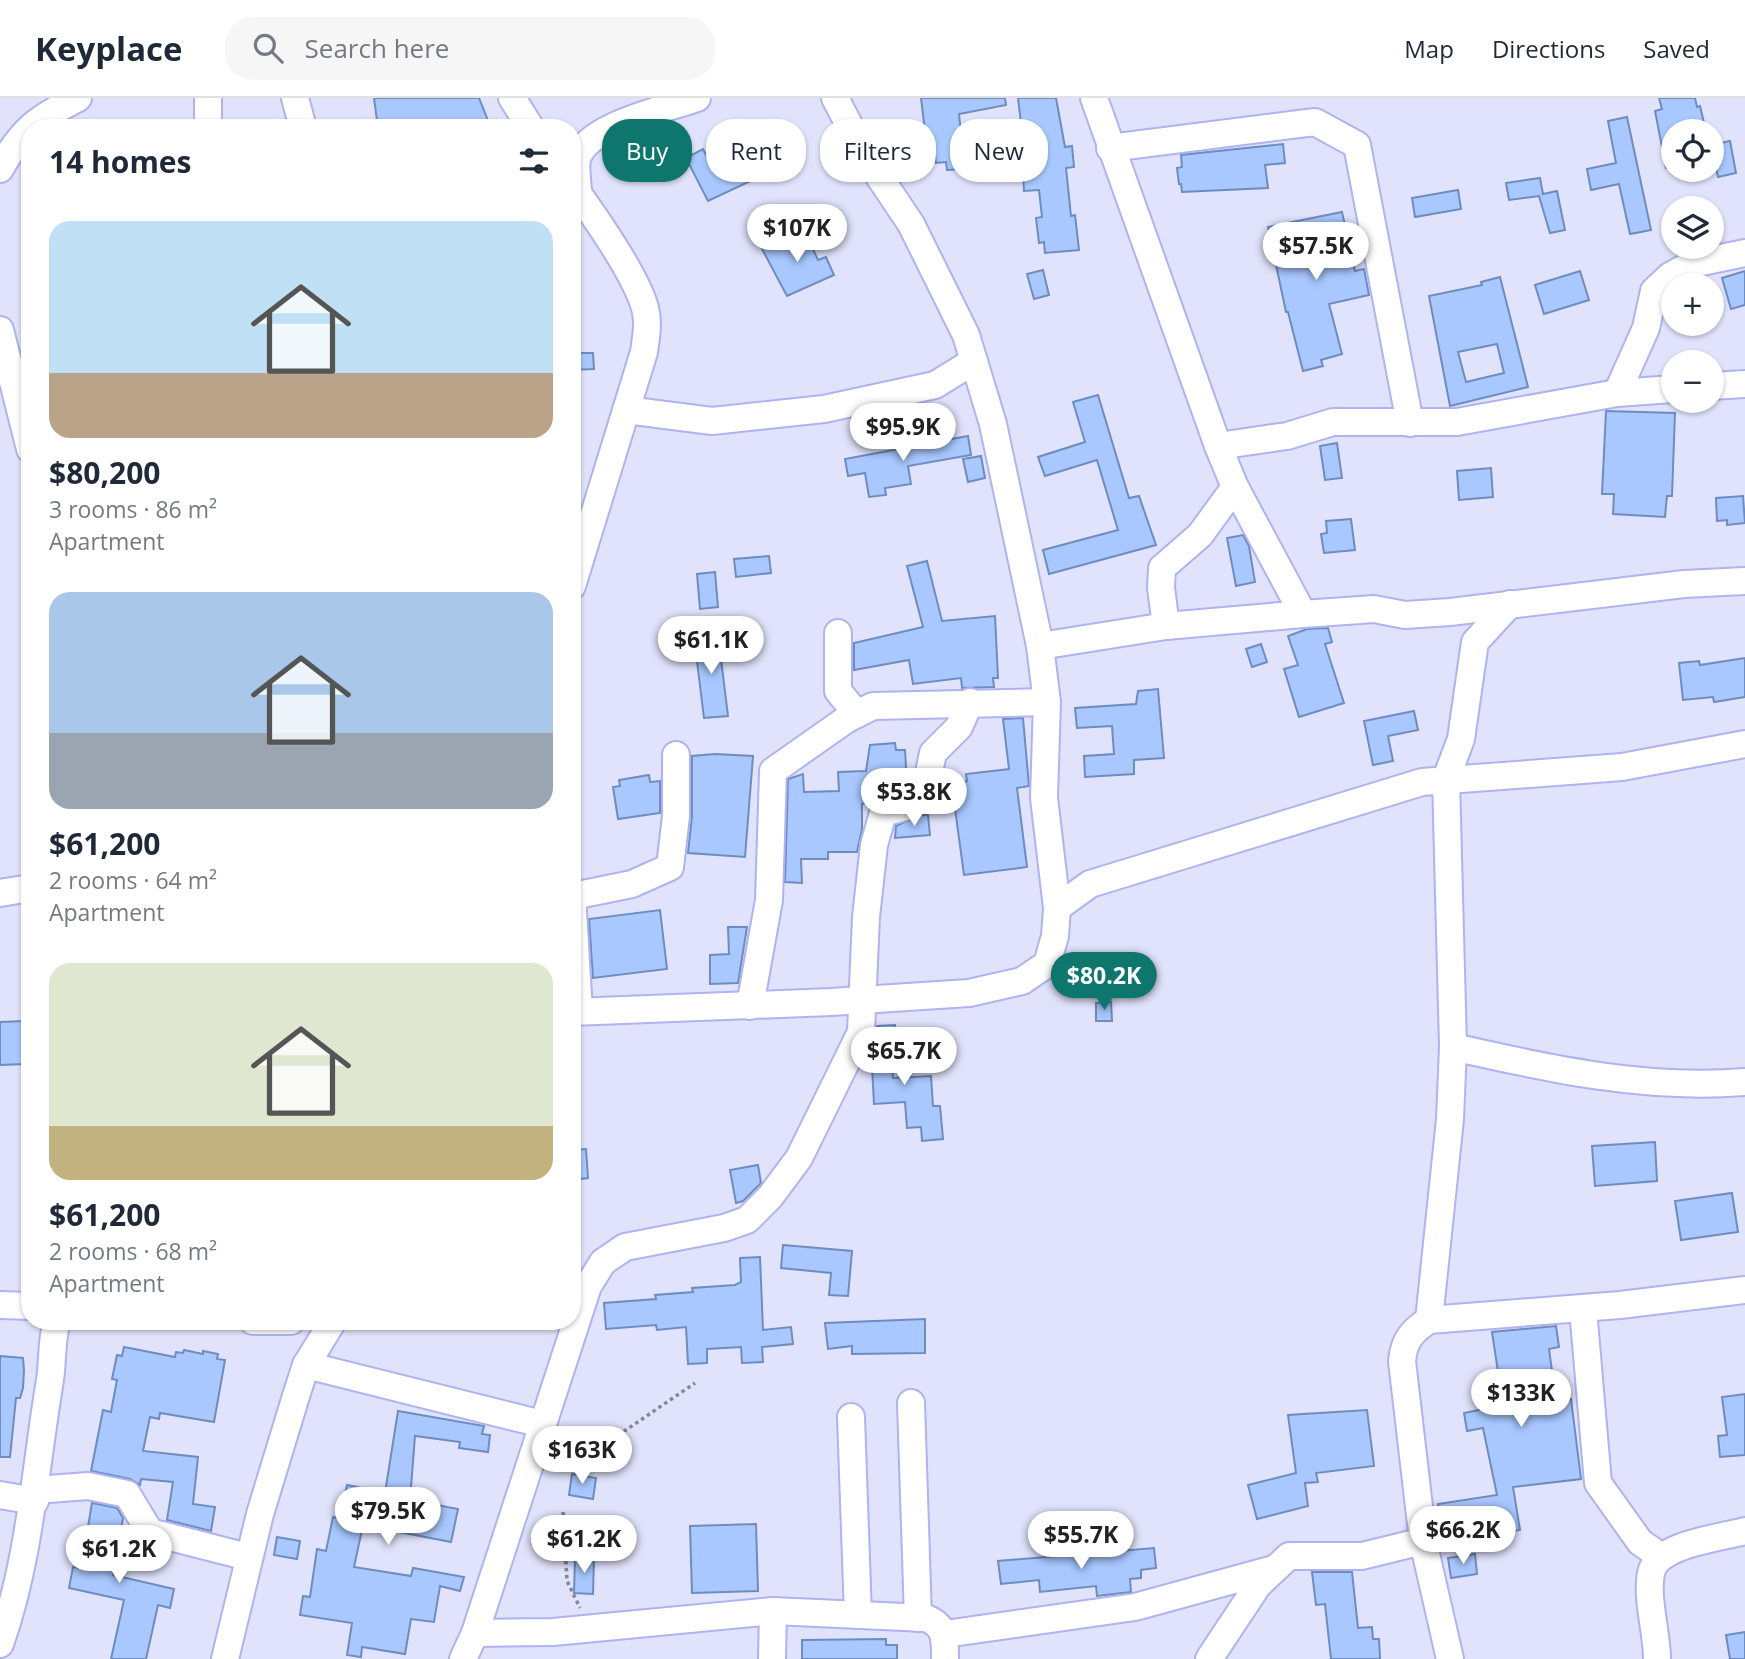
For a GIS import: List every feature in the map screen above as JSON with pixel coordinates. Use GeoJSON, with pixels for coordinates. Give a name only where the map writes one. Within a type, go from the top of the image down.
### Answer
{"type":"FeatureCollection","features":[{"type":"Feature","properties":{"kind":"street"},"geometry":{"type":"LineString","coordinates":[[40,119],[78,98]]}},
{"type":"Feature","properties":{"kind":"street"},"geometry":{"type":"LineString","coordinates":[[208,98],[208,119]]}},
{"type":"Feature","properties":{"kind":"street"},"geometry":{"type":"LineString","coordinates":[[295,98],[301,119]]}},
{"type":"Feature","properties":{"kind":"street"},"geometry":{"type":"LineString","coordinates":[[512,98],[525,119]]}},
{"type":"Feature","properties":{"kind":"street"},"geometry":{"type":"LineString","coordinates":[[581,153],[588,141],[606,130],[697,98]]}},
{"type":"Feature","properties":{"kind":"street"},"geometry":{"type":"LineString","coordinates":[[581,1011],[750,1006],[969,993],[1022,981],[1047,964],[1055,936],[1057,908],[1044,798],[1046,702],[1040,646],[996,438],[966,335],[911,224],[866,157],[835,98]]}},
{"type":"Feature","properties":{"kind":"street"},"geometry":{"type":"LineString","coordinates":[[1094,98],[1218,446],[1235,487],[1303,614]]}},
{"type":"Feature","properties":{"kind":"street"},"geometry":{"type":"LineString","coordinates":[[1110,148],[1315,122],[1357,145],[1410,423]]}},
{"type":"Feature","properties":{"kind":"street"},"geometry":{"type":"LineString","coordinates":[[0,169],[21,135]]}},
{"type":"Feature","properties":{"kind":"street"},"geometry":{"type":"LineString","coordinates":[[581,199],[636,286],[645,307],[648,327],[644,352],[581,557]]}},
{"type":"Feature","properties":{"kind":"street"},"geometry":{"type":"LineString","coordinates":[[1617,393],[1646,328],[1654,291],[1670,276],[1692,264],[1745,253]]}},
{"type":"Feature","properties":{"kind":"street"},"geometry":{"type":"LineString","coordinates":[[0,330],[21,413]]}},
{"type":"Feature","properties":{"kind":"street"},"geometry":{"type":"LineString","coordinates":[[626,410],[712,421],[824,409],[935,385],[974,361]]}},
{"type":"Feature","properties":{"kind":"street"},"geometry":{"type":"LineString","coordinates":[[1724,385],[1745,384]]}},
{"type":"Feature","properties":{"kind":"street"},"geometry":{"type":"LineString","coordinates":[[1218,446],[1287,436],[1333,422],[1457,422],[1617,393],[1661,390]]}},
{"type":"Feature","properties":{"kind":"street"},"geometry":{"type":"LineString","coordinates":[[1166,626],[1161,568],[1199,535],[1235,487]]}},
{"type":"Feature","properties":{"kind":"street"},"geometry":{"type":"LineString","coordinates":[[1040,646],[1166,626],[1374,610],[1405,615],[1684,584],[1745,580]]}},
{"type":"Feature","properties":{"kind":"street"},"geometry":{"type":"LineString","coordinates":[[1429,1320],[1450,1119],[1453,1047],[1446,779],[1461,740],[1475,642],[1510,604]]}},
{"type":"Feature","properties":{"kind":"street"},"geometry":{"type":"LineString","coordinates":[[838,633],[838,691],[857,714]]}},
{"type":"Feature","properties":{"kind":"street"},"geometry":{"type":"LineString","coordinates":[[581,1307],[588,1286],[603,1262],[625,1247],[734,1226],[747,1220],[771,1197],[799,1158],[861,1032],[866,917],[874,845],[883,813],[906,807],[926,787],[933,753],[959,727],[970,702]]}},
{"type":"Feature","properties":{"kind":"street"},"geometry":{"type":"LineString","coordinates":[[750,1006],[769,900],[773,771],[873,706],[1046,702]]}},
{"type":"Feature","properties":{"kind":"street"},"geometry":{"type":"LineString","coordinates":[[1057,908],[1090,884],[1178,855],[1251,837],[1311,814],[1422,782],[1622,766],[1745,744]]}},
{"type":"Feature","properties":{"kind":"street"},"geometry":{"type":"LineString","coordinates":[[581,894],[632,884],[670,867],[676,816],[676,755]]}},
{"type":"Feature","properties":{"kind":"street"},"geometry":{"type":"LineString","coordinates":[[0,893],[21,890]]}},
{"type":"Feature","properties":{"kind":"street"},"geometry":{"type":"LineString","coordinates":[[1453,1047],[1559,1071],[1641,1083],[1745,1082]]}},
{"type":"Feature","properties":{"kind":"street"},"geometry":{"type":"LineString","coordinates":[[1450,1659],[1423,1541],[1402,1362],[1403,1346],[1412,1331],[1429,1320],[1583,1308],[1745,1290]]}},
{"type":"Feature","properties":{"kind":"street"},"geometry":{"type":"LineString","coordinates":[[0,1305],[21,1306]]}},
{"type":"Feature","properties":{"kind":"street"},"geometry":{"type":"LineString","coordinates":[[1583,1308],[1598,1483],[1640,1542],[1660,1556]]}},
{"type":"Feature","properties":{"kind":"street"},"geometry":{"type":"LineString","coordinates":[[0,1644],[12,1610],[35,1495],[41,1426],[56,1330]]}},
{"type":"Feature","properties":{"kind":"street"},"geometry":{"type":"LineString","coordinates":[[225,1659],[248,1557],[306,1365],[327,1330]]}},
{"type":"Feature","properties":{"kind":"street"},"geometry":{"type":"LineString","coordinates":[[463,1659],[475,1633],[524,1475],[573,1330]]}},
{"type":"Feature","properties":{"kind":"street"},"geometry":{"type":"LineString","coordinates":[[306,1365],[542,1424]]}},
{"type":"Feature","properties":{"kind":"street"},"geometry":{"type":"LineString","coordinates":[[911,1403],[918,1618]]}},
{"type":"Feature","properties":{"kind":"street"},"geometry":{"type":"LineString","coordinates":[[850,1417],[858,1615]]}},
{"type":"Feature","properties":{"kind":"street"},"geometry":{"type":"LineString","coordinates":[[0,1495],[35,1495],[88,1486],[127,1494],[150,1532],[248,1557]]}},
{"type":"Feature","properties":{"kind":"street"},"geometry":{"type":"LineString","coordinates":[[1657,1659],[1651,1572],[1660,1556],[1679,1548],[1745,1531]]}},
{"type":"Feature","properties":{"kind":"street"},"geometry":{"type":"LineString","coordinates":[[1209,1659],[1270,1570],[1289,1556],[1362,1556],[1423,1541]]}},
{"type":"Feature","properties":{"kind":"street"},"geometry":{"type":"LineString","coordinates":[[475,1633],[520,1634],[773,1611],[918,1618],[937,1622],[945,1646],[1135,1607],[1270,1570]]}},
{"type":"Feature","properties":{"kind":"street"},"geometry":{"type":"LineString","coordinates":[[772,1659],[773,1611]]}},
{"type":"Feature","properties":{"kind":"path"},"geometry":{"type":"LineString","coordinates":[[524,1475],[579,1462],[695,1383]]}},
{"type":"Feature","properties":{"kind":"path"},"geometry":{"type":"LineString","coordinates":[[563,1513],[567,1581],[576,1602],[592,1627]]}},
{"type":"Feature","properties":{"kind":"building"},"geometry":{"type":"Polygon","coordinates":[[[374,98],[479,98],[487,119],[377,119],[374,98]]]}},
{"type":"Feature","properties":{"kind":"building"},"geometry":{"type":"Polygon","coordinates":[[[921,98],[1005,98],[1006,105],[959,114],[960,119],[950,119],[950,170],[947,170],[946,162],[936,163],[936,119],[924,119],[921,98]]]}},
{"type":"Feature","properties":{"kind":"building"},"geometry":{"type":"Polygon","coordinates":[[[1018,98],[1056,98],[1065,147],[1072,146],[1074,167],[1066,168],[1071,216],[1075,215],[1079,250],[1045,253],[1044,242],[1039,243],[1036,218],[1042,217],[1039,190],[1024,191],[1024,182],[1048,182],[1048,119],[1021,119],[1018,98]]]}},
{"type":"Feature","properties":{"kind":"building"},"geometry":{"type":"Polygon","coordinates":[[[1659,98],[1695,98],[1703,119],[1661,119],[1661,142],[1655,111],[1662,109],[1659,98]]]}},
{"type":"Feature","properties":{"kind":"building"},"geometry":{"type":"Polygon","coordinates":[[[1627,117],[1651,230],[1630,234],[1619,184],[1591,190],[1587,169],[1616,163],[1608,121],[1627,117]]]}},
{"type":"Feature","properties":{"kind":"building"},"geometry":{"type":"Polygon","coordinates":[[[1730,141],[1736,173],[1724,176],[1724,142],[1730,141]]]}},
{"type":"Feature","properties":{"kind":"building"},"geometry":{"type":"Polygon","coordinates":[[[1283,144],[1285,163],[1265,165],[1268,188],[1182,192],[1177,168],[1182,167],[1181,155],[1283,144]]]}},
{"type":"Feature","properties":{"kind":"building"},"geometry":{"type":"Polygon","coordinates":[[[703,149],[706,155],[706,182],[748,182],[708,201],[692,170],[692,155],[703,149]]]}},
{"type":"Feature","properties":{"kind":"building"},"geometry":{"type":"Polygon","coordinates":[[[1540,178],[1543,194],[1557,191],[1565,230],[1550,233],[1539,196],[1509,200],[1506,183],[1540,178]]]}},
{"type":"Feature","properties":{"kind":"building"},"geometry":{"type":"Polygon","coordinates":[[[1458,190],[1461,209],[1415,217],[1412,198],[1458,190]]]}},
{"type":"Feature","properties":{"kind":"building"},"geometry":{"type":"Polygon","coordinates":[[[1342,212],[1355,271],[1364,269],[1369,295],[1329,304],[1342,354],[1321,360],[1323,366],[1303,371],[1286,312],[1268,227],[1342,212]]]}},
{"type":"Feature","properties":{"kind":"building"},"geometry":{"type":"Polygon","coordinates":[[[806,234],[818,260],[826,257],[834,275],[787,296],[761,247],[776,240],[779,245],[806,234]]]}},
{"type":"Feature","properties":{"kind":"building"},"geometry":{"type":"Polygon","coordinates":[[[1043,270],[1049,295],[1034,299],[1027,274],[1043,270]]]}},
{"type":"Feature","properties":{"kind":"building"},"geometry":{"type":"Polygon","coordinates":[[[1580,271],[1589,300],[1544,314],[1535,285],[1580,271]]]}},
{"type":"Feature","properties":{"kind":"building"},"geometry":{"type":"Polygon","coordinates":[[[1745,271],[1745,305],[1731,309],[1724,277],[1745,271]]]}},
{"type":"Feature","properties":{"kind":"building"},"geometry":{"type":"Polygon","coordinates":[[[1500,277],[1528,387],[1450,406],[1429,296],[1482,285],[1481,282],[1500,277]],[[1497,344],[1458,352],[1466,382],[1504,373],[1497,344]]]}},
{"type":"Feature","properties":{"kind":"building"},"geometry":{"type":"Polygon","coordinates":[[[581,353],[593,353],[594,369],[581,370],[581,353]]]}},
{"type":"Feature","properties":{"kind":"building"},"geometry":{"type":"Polygon","coordinates":[[[1098,395],[1129,498],[1139,496],[1156,545],[1049,574],[1043,550],[1118,530],[1097,460],[1045,476],[1038,457],[1085,442],[1073,402],[1098,395]]]}},
{"type":"Feature","properties":{"kind":"building"},"geometry":{"type":"Polygon","coordinates":[[[1606,411],[1675,413],[1672,496],[1667,496],[1665,517],[1613,514],[1614,494],[1602,494],[1606,411]]]}},
{"type":"Feature","properties":{"kind":"building"},"geometry":{"type":"Polygon","coordinates":[[[968,436],[971,455],[908,466],[911,484],[885,488],[886,495],[869,497],[865,473],[848,476],[845,459],[968,436]]]}},
{"type":"Feature","properties":{"kind":"building"},"geometry":{"type":"Polygon","coordinates":[[[1337,443],[1342,478],[1325,480],[1320,446],[1337,443]]]}},
{"type":"Feature","properties":{"kind":"building"},"geometry":{"type":"Polygon","coordinates":[[[981,456],[985,478],[968,482],[963,459],[981,456]]]}},
{"type":"Feature","properties":{"kind":"building"},"geometry":{"type":"Polygon","coordinates":[[[1491,468],[1493,497],[1459,500],[1457,471],[1491,468]]]}},
{"type":"Feature","properties":{"kind":"building"},"geometry":{"type":"Polygon","coordinates":[[[1743,496],[1745,523],[1727,525],[1727,520],[1717,521],[1716,498],[1743,496]]]}},
{"type":"Feature","properties":{"kind":"building"},"geometry":{"type":"Polygon","coordinates":[[[1351,519],[1355,550],[1324,553],[1321,534],[1327,533],[1326,521],[1351,519]]]}},
{"type":"Feature","properties":{"kind":"building"},"geometry":{"type":"Polygon","coordinates":[[[1243,535],[1249,546],[1255,582],[1236,586],[1227,538],[1243,535]]]}},
{"type":"Feature","properties":{"kind":"building"},"geometry":{"type":"Polygon","coordinates":[[[769,556],[771,573],[736,577],[734,559],[769,556]]]}},
{"type":"Feature","properties":{"kind":"building"},"geometry":{"type":"Polygon","coordinates":[[[927,561],[942,621],[995,616],[998,678],[993,678],[994,687],[962,688],[961,678],[913,684],[909,660],[854,670],[854,643],[923,627],[907,566],[927,561]]]}},
{"type":"Feature","properties":{"kind":"building"},"geometry":{"type":"Polygon","coordinates":[[[715,572],[718,607],[700,609],[697,574],[715,572]]]}},
{"type":"Feature","properties":{"kind":"building"},"geometry":{"type":"Polygon","coordinates":[[[1328,628],[1332,642],[1325,644],[1344,703],[1299,717],[1284,669],[1298,665],[1288,636],[1307,629],[1328,628]]]}},
{"type":"Feature","properties":{"kind":"building"},"geometry":{"type":"Polygon","coordinates":[[[718,634],[728,716],[704,718],[694,637],[718,634]]]}},
{"type":"Feature","properties":{"kind":"building"},"geometry":{"type":"Polygon","coordinates":[[[1261,644],[1267,662],[1252,667],[1246,649],[1261,644]]]}},
{"type":"Feature","properties":{"kind":"building"},"geometry":{"type":"Polygon","coordinates":[[[1745,658],[1745,697],[1714,702],[1713,697],[1683,700],[1679,663],[1699,661],[1700,665],[1745,658]]]}},
{"type":"Feature","properties":{"kind":"building"},"geometry":{"type":"Polygon","coordinates":[[[1158,689],[1164,758],[1134,760],[1134,774],[1085,777],[1084,756],[1114,754],[1112,726],[1077,728],[1075,708],[1136,704],[1138,691],[1158,689]]]}},
{"type":"Feature","properties":{"kind":"building"},"geometry":{"type":"Polygon","coordinates":[[[1414,711],[1418,730],[1388,736],[1393,761],[1373,765],[1364,721],[1414,711]]]}},
{"type":"Feature","properties":{"kind":"building"},"geometry":{"type":"Polygon","coordinates":[[[1023,718],[1029,786],[1017,788],[1027,867],[964,875],[952,787],[967,781],[966,774],[1009,769],[1003,719],[1023,718]]]}},
{"type":"Feature","properties":{"kind":"building"},"geometry":{"type":"Polygon","coordinates":[[[895,743],[896,750],[905,750],[907,783],[898,793],[862,804],[862,829],[857,852],[828,852],[828,859],[801,859],[802,883],[785,882],[788,779],[803,774],[804,792],[839,791],[838,772],[866,771],[870,745],[895,743]]]}},
{"type":"Feature","properties":{"kind":"building"},"geometry":{"type":"Polygon","coordinates":[[[692,756],[753,756],[745,857],[688,853],[692,816],[692,756]]]}},
{"type":"Feature","properties":{"kind":"building"},"geometry":{"type":"Polygon","coordinates":[[[649,775],[650,782],[660,781],[660,813],[618,819],[613,787],[620,786],[619,780],[649,775]]]}},
{"type":"Feature","properties":{"kind":"building"},"geometry":{"type":"Polygon","coordinates":[[[920,815],[928,815],[930,835],[895,838],[896,826],[920,815]]]}},
{"type":"Feature","properties":{"kind":"building"},"geometry":{"type":"Polygon","coordinates":[[[660,910],[667,969],[593,978],[589,919],[660,910]]]}},
{"type":"Feature","properties":{"kind":"building"},"geometry":{"type":"Polygon","coordinates":[[[728,927],[747,927],[738,983],[710,984],[710,955],[729,954],[728,927]]]}},
{"type":"Feature","properties":{"kind":"building"},"geometry":{"type":"Polygon","coordinates":[[[1111,1002],[1112,1021],[1096,1021],[1096,1003],[1111,1002]]]}},
{"type":"Feature","properties":{"kind":"building"},"geometry":{"type":"Polygon","coordinates":[[[21,1021],[21,1064],[0,1065],[0,1022],[21,1021]]]}},
{"type":"Feature","properties":{"kind":"building"},"geometry":{"type":"Polygon","coordinates":[[[895,1025],[897,1048],[892,1049],[893,1078],[931,1076],[933,1106],[940,1106],[943,1139],[922,1141],[921,1127],[907,1128],[905,1102],[874,1104],[871,1047],[877,1026],[895,1025]]]}},
{"type":"Feature","properties":{"kind":"building"},"geometry":{"type":"Polygon","coordinates":[[[1655,1142],[1657,1181],[1595,1186],[1592,1146],[1655,1142]]]}},
{"type":"Feature","properties":{"kind":"building"},"geometry":{"type":"Polygon","coordinates":[[[581,1149],[586,1149],[588,1178],[581,1179],[581,1149]]]}},
{"type":"Feature","properties":{"kind":"building"},"geometry":{"type":"Polygon","coordinates":[[[758,1165],[761,1183],[743,1201],[736,1203],[730,1170],[758,1165]]]}},
{"type":"Feature","properties":{"kind":"building"},"geometry":{"type":"Polygon","coordinates":[[[1732,1193],[1738,1232],[1681,1240],[1675,1201],[1732,1193]]]}},
{"type":"Feature","properties":{"kind":"building"},"geometry":{"type":"Polygon","coordinates":[[[783,1245],[852,1251],[848,1296],[829,1295],[831,1273],[781,1268],[783,1245]]]}},
{"type":"Feature","properties":{"kind":"building"},"geometry":{"type":"Polygon","coordinates":[[[760,1257],[763,1330],[791,1327],[793,1344],[762,1347],[763,1362],[742,1363],[741,1347],[707,1349],[707,1363],[688,1364],[686,1327],[657,1330],[656,1325],[606,1329],[604,1303],[656,1299],[655,1295],[693,1292],[692,1288],[735,1285],[741,1282],[740,1258],[760,1257]]]}},
{"type":"Feature","properties":{"kind":"building"},"geometry":{"type":"Polygon","coordinates":[[[925,1319],[925,1353],[852,1354],[852,1346],[828,1349],[825,1323],[925,1319]]]}},
{"type":"Feature","properties":{"kind":"building"},"geometry":{"type":"Polygon","coordinates":[[[1556,1326],[1559,1347],[1549,1349],[1556,1401],[1571,1399],[1581,1479],[1513,1487],[1520,1530],[1501,1533],[1498,1513],[1467,1518],[1468,1527],[1442,1531],[1438,1504],[1497,1495],[1483,1428],[1467,1431],[1464,1413],[1503,1405],[1492,1332],[1556,1326]]]}},
{"type":"Feature","properties":{"kind":"building"},"geometry":{"type":"Polygon","coordinates":[[[124,1347],[175,1357],[176,1352],[183,1353],[184,1350],[203,1354],[203,1351],[218,1354],[217,1359],[225,1360],[214,1422],[160,1413],[159,1419],[150,1417],[143,1451],[198,1457],[193,1504],[215,1507],[211,1531],[167,1520],[173,1482],[141,1479],[140,1485],[130,1479],[91,1471],[103,1410],[111,1412],[117,1380],[112,1379],[117,1355],[122,1356],[124,1347]]]}},
{"type":"Feature","properties":{"kind":"building"},"geometry":{"type":"Polygon","coordinates":[[[0,1356],[23,1358],[23,1388],[20,1398],[16,1398],[10,1457],[0,1457],[0,1356]]]}},
{"type":"Feature","properties":{"kind":"building"},"geometry":{"type":"Polygon","coordinates":[[[1745,1394],[1745,1455],[1720,1457],[1718,1436],[1727,1435],[1722,1397],[1745,1394]]]}},
{"type":"Feature","properties":{"kind":"building"},"geometry":{"type":"Polygon","coordinates":[[[1367,1410],[1374,1466],[1316,1473],[1318,1482],[1305,1483],[1308,1506],[1257,1519],[1248,1485],[1296,1473],[1288,1415],[1367,1410]]]}},
{"type":"Feature","properties":{"kind":"building"},"geometry":{"type":"Polygon","coordinates":[[[398,1411],[484,1426],[482,1434],[490,1435],[488,1452],[459,1448],[460,1442],[415,1436],[410,1500],[458,1509],[451,1542],[363,1525],[354,1567],[411,1576],[413,1568],[464,1577],[460,1591],[440,1586],[434,1622],[411,1619],[405,1654],[362,1647],[361,1657],[347,1655],[352,1623],[300,1615],[303,1596],[310,1597],[317,1549],[326,1551],[333,1517],[340,1519],[347,1485],[385,1493],[398,1411]]]}},
{"type":"Feature","properties":{"kind":"building"},"geometry":{"type":"Polygon","coordinates":[[[572,1474],[596,1478],[593,1499],[569,1495],[572,1474]]]}},
{"type":"Feature","properties":{"kind":"building"},"geometry":{"type":"Polygon","coordinates":[[[92,1503],[117,1508],[123,1518],[113,1575],[174,1589],[170,1608],[158,1605],[146,1659],[111,1659],[124,1600],[69,1588],[73,1567],[81,1568],[92,1503]]]}},
{"type":"Feature","properties":{"kind":"building"},"geometry":{"type":"Polygon","coordinates":[[[756,1524],[758,1591],[692,1593],[690,1526],[756,1524]]]}},
{"type":"Feature","properties":{"kind":"building"},"geometry":{"type":"Polygon","coordinates":[[[277,1537],[300,1541],[297,1559],[274,1555],[277,1537]]]}},
{"type":"Feature","properties":{"kind":"building"},"geometry":{"type":"Polygon","coordinates":[[[1154,1548],[1156,1568],[1141,1570],[1141,1578],[1130,1579],[1131,1592],[1097,1596],[1096,1586],[1040,1592],[1039,1580],[1001,1584],[998,1561],[1154,1548]]]}},
{"type":"Feature","properties":{"kind":"building"},"geometry":{"type":"Polygon","coordinates":[[[1475,1554],[1477,1574],[1451,1578],[1448,1558],[1475,1554]]]}},
{"type":"Feature","properties":{"kind":"building"},"geometry":{"type":"Polygon","coordinates":[[[575,1557],[594,1557],[593,1594],[574,1593],[575,1557]]]}},
{"type":"Feature","properties":{"kind":"building"},"geometry":{"type":"Polygon","coordinates":[[[1312,1572],[1352,1572],[1358,1628],[1372,1627],[1373,1639],[1379,1639],[1380,1659],[1331,1659],[1325,1604],[1316,1605],[1312,1572]]]}},
{"type":"Feature","properties":{"kind":"building"},"geometry":{"type":"Polygon","coordinates":[[[1745,1632],[1745,1659],[1730,1659],[1726,1635],[1745,1632]]]}},
{"type":"Feature","properties":{"kind":"building"},"geometry":{"type":"Polygon","coordinates":[[[886,1639],[886,1645],[897,1645],[897,1659],[802,1659],[802,1640],[886,1639]]]}}]}
